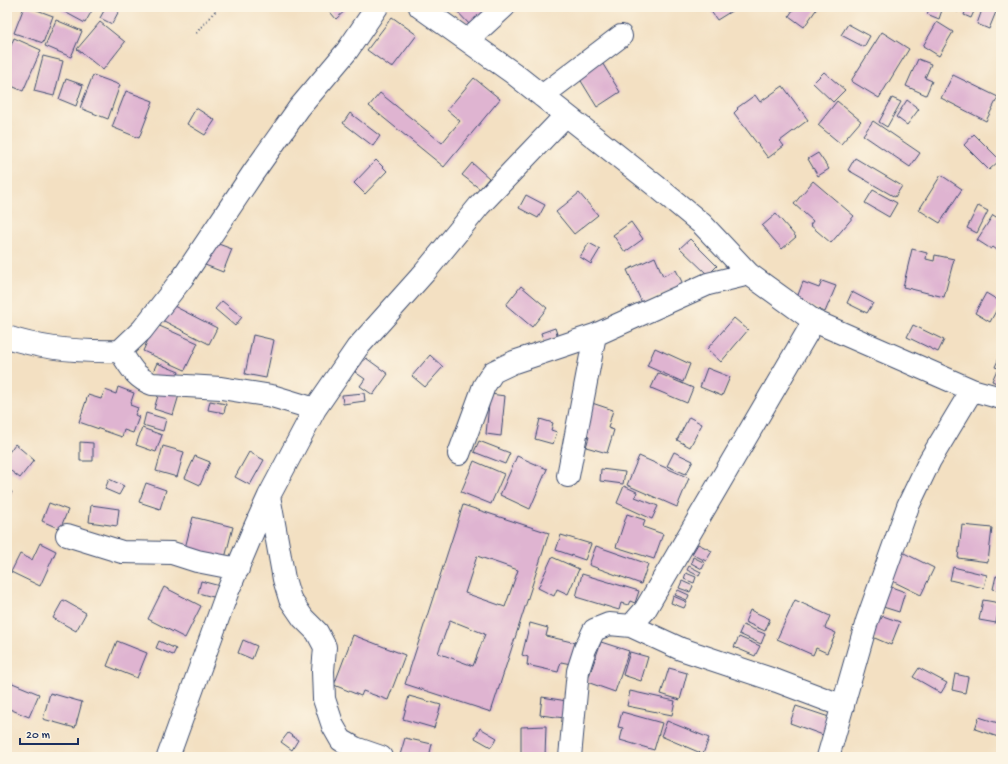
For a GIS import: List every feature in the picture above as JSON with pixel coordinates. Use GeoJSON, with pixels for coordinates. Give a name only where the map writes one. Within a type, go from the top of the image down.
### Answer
{"type":"FeatureCollection","features":[{"type":"Feature","properties":{"kind":"street"},"geometry":{"type":"LineString","coordinates":[[7,339],[88,351],[120,351],[142,330],[184,276],[294,115],[347,51],[377,7]]}},
{"type":"Feature","properties":{"kind":"street"},"geometry":{"type":"LineString","coordinates":[[420,7],[468,40],[566,115],[702,224],[749,274],[814,321],[972,390],[1001,398]]}},
{"type":"Feature","properties":{"kind":"street"},"geometry":{"type":"LineString","coordinates":[[468,40],[504,7]]}},
{"type":"Feature","properties":{"kind":"street"},"geometry":{"type":"LineString","coordinates":[[542,96],[621,36]]}},
{"type":"Feature","properties":{"kind":"street"},"geometry":{"type":"LineString","coordinates":[[168,757],[227,593],[269,496],[315,409],[358,348],[425,272],[479,206],[566,115]]}},
{"type":"Feature","properties":{"kind":"street"},"geometry":{"type":"LineString","coordinates":[[459,454],[484,386],[493,372],[514,362],[595,336],[708,284],[749,274]]}},
{"type":"Feature","properties":{"kind":"street"},"geometry":{"type":"LineString","coordinates":[[631,626],[645,610],[796,355],[814,321]]}},
{"type":"Feature","properties":{"kind":"street"},"geometry":{"type":"LineString","coordinates":[[568,476],[595,336]]}},
{"type":"Feature","properties":{"kind":"street"},"geometry":{"type":"LineString","coordinates":[[120,351],[133,373],[144,381],[152,384],[221,388],[272,396],[315,409]]}},
{"type":"Feature","properties":{"kind":"street"},"geometry":{"type":"LineString","coordinates":[[828,757],[867,621],[908,506],[930,460],[972,390]]}},
{"type":"Feature","properties":{"kind":"street"},"geometry":{"type":"LineString","coordinates":[[269,496],[284,579],[290,599],[303,618],[317,632],[325,647],[323,671],[324,699],[333,726],[341,740],[355,748],[381,757]]}},
{"type":"Feature","properties":{"kind":"street"},"geometry":{"type":"LineString","coordinates":[[67,534],[122,552],[172,553],[197,561],[238,569]]}},
{"type":"Feature","properties":{"kind":"street"},"geometry":{"type":"LineString","coordinates":[[570,757],[578,671],[585,649],[594,630],[609,624],[631,626],[681,649],[776,681],[843,706]]}},
{"type":"Feature","properties":{"kind":"path"},"geometry":{"type":"LineString","coordinates":[[196,33],[219,7]]}},
{"type":"Feature","properties":{"kind":"building"},"geometry":{"type":"Polygon","coordinates":[[[24,7],[29,7],[53,16],[43,43],[14,33],[24,7]]]}},
{"type":"Feature","properties":{"kind":"building"},"geometry":{"type":"Polygon","coordinates":[[[63,7],[94,7],[85,23],[61,10],[63,7]]]}},
{"type":"Feature","properties":{"kind":"building"},"geometry":{"type":"Polygon","coordinates":[[[106,7],[121,7],[112,24],[100,18],[106,7]]]}},
{"type":"Feature","properties":{"kind":"building"},"geometry":{"type":"Polygon","coordinates":[[[326,7],[349,7],[336,19],[326,7]]]}},
{"type":"Feature","properties":{"kind":"building"},"geometry":{"type":"Polygon","coordinates":[[[453,7],[491,7],[471,26],[453,7]]]}},
{"type":"Feature","properties":{"kind":"building"},"geometry":{"type":"Polygon","coordinates":[[[708,7],[738,7],[717,20],[708,7]]]}},
{"type":"Feature","properties":{"kind":"building"},"geometry":{"type":"Polygon","coordinates":[[[795,7],[818,7],[804,27],[789,16],[795,7]]]}},
{"type":"Feature","properties":{"kind":"building"},"geometry":{"type":"Polygon","coordinates":[[[930,7],[943,7],[939,19],[927,14],[930,7]]]}},
{"type":"Feature","properties":{"kind":"building"},"geometry":{"type":"Polygon","coordinates":[[[944,7],[960,7],[958,12],[944,7]]]}},
{"type":"Feature","properties":{"kind":"building"},"geometry":{"type":"Polygon","coordinates":[[[967,7],[976,7],[971,18],[964,15],[967,7]]]}},
{"type":"Feature","properties":{"kind":"building"},"geometry":{"type":"Polygon","coordinates":[[[983,7],[998,7],[989,29],[977,24],[983,7]]]}},
{"type":"Feature","properties":{"kind":"building"},"geometry":{"type":"Polygon","coordinates":[[[392,17],[417,35],[392,68],[367,50],[392,17]]]}},
{"type":"Feature","properties":{"kind":"building"},"geometry":{"type":"Polygon","coordinates":[[[56,20],[82,31],[71,57],[45,46],[56,20]]]}},
{"type":"Feature","properties":{"kind":"building"},"geometry":{"type":"Polygon","coordinates":[[[100,22],[125,42],[103,70],[77,49],[100,22]]]}},
{"type":"Feature","properties":{"kind":"building"},"geometry":{"type":"Polygon","coordinates":[[[937,22],[953,32],[939,56],[923,46],[937,22]]]}},
{"type":"Feature","properties":{"kind":"building"},"geometry":{"type":"Polygon","coordinates":[[[848,24],[870,36],[864,47],[841,35],[848,24]]]}},
{"type":"Feature","properties":{"kind":"building"},"geometry":{"type":"Polygon","coordinates":[[[882,32],[909,49],[879,98],[851,81],[882,32]]]}},
{"type":"Feature","properties":{"kind":"building"},"geometry":{"type":"Polygon","coordinates":[[[14,38],[41,50],[23,91],[7,84],[7,55],[14,38]]]}},
{"type":"Feature","properties":{"kind":"building"},"geometry":{"type":"Polygon","coordinates":[[[43,56],[63,61],[54,96],[34,91],[43,56]]]}},
{"type":"Feature","properties":{"kind":"building"},"geometry":{"type":"Polygon","coordinates":[[[918,59],[931,64],[925,78],[932,81],[926,95],[906,86],[918,59]]]}},
{"type":"Feature","properties":{"kind":"building"},"geometry":{"type":"Polygon","coordinates":[[[601,61],[620,92],[597,107],[578,76],[601,61]]]}},
{"type":"Feature","properties":{"kind":"building"},"geometry":{"type":"Polygon","coordinates":[[[824,72],[845,90],[833,102],[813,83],[824,72]]]}},
{"type":"Feature","properties":{"kind":"building"},"geometry":{"type":"Polygon","coordinates":[[[93,75],[120,85],[108,119],[80,108],[93,75]]]}},
{"type":"Feature","properties":{"kind":"building"},"geometry":{"type":"Polygon","coordinates":[[[953,75],[998,97],[986,121],[941,98],[953,75]]]}},
{"type":"Feature","properties":{"kind":"building"},"geometry":{"type":"Polygon","coordinates":[[[474,78],[500,99],[444,167],[369,106],[380,93],[442,143],[460,121],[447,110],[474,78]]]}},
{"type":"Feature","properties":{"kind":"building"},"geometry":{"type":"Polygon","coordinates":[[[66,79],[83,85],[76,106],[59,99],[66,79]]]}},
{"type":"Feature","properties":{"kind":"building"},"geometry":{"type":"Polygon","coordinates":[[[783,86],[808,120],[780,141],[784,146],[768,158],[734,113],[738,109],[737,108],[755,95],[760,102],[783,86]]]}},
{"type":"Feature","properties":{"kind":"building"},"geometry":{"type":"Polygon","coordinates":[[[126,91],[153,101],[139,138],[112,127],[126,91]]]}},
{"type":"Feature","properties":{"kind":"building"},"geometry":{"type":"Polygon","coordinates":[[[892,98],[901,102],[887,127],[879,122],[892,98]]]}},
{"type":"Feature","properties":{"kind":"building"},"geometry":{"type":"Polygon","coordinates":[[[907,100],[919,109],[907,125],[896,117],[907,100]]]}},
{"type":"Feature","properties":{"kind":"building"},"geometry":{"type":"Polygon","coordinates":[[[837,101],[861,121],[841,144],[818,125],[837,101]]]}},
{"type":"Feature","properties":{"kind":"building"},"geometry":{"type":"Polygon","coordinates":[[[196,108],[215,120],[205,135],[187,124],[196,108]]]}},
{"type":"Feature","properties":{"kind":"building"},"geometry":{"type":"Polygon","coordinates":[[[350,113],[380,136],[373,146],[343,123],[350,113]]]}},
{"type":"Feature","properties":{"kind":"building"},"geometry":{"type":"Polygon","coordinates":[[[873,121],[920,153],[910,167],[863,135],[873,121]]]}},
{"type":"Feature","properties":{"kind":"building"},"geometry":{"type":"Polygon","coordinates":[[[974,134],[1000,160],[989,170],[964,145],[974,134]]]}},
{"type":"Feature","properties":{"kind":"building"},"geometry":{"type":"Polygon","coordinates":[[[818,153],[829,169],[818,176],[808,159],[818,153]]]}},
{"type":"Feature","properties":{"kind":"building"},"geometry":{"type":"Polygon","coordinates":[[[855,158],[902,186],[895,197],[848,170],[855,158]]]}},
{"type":"Feature","properties":{"kind":"building"},"geometry":{"type":"Polygon","coordinates":[[[376,160],[387,171],[365,194],[354,183],[376,160]]]}},
{"type":"Feature","properties":{"kind":"building"},"geometry":{"type":"Polygon","coordinates":[[[472,163],[489,178],[480,189],[462,175],[472,163]]]}},
{"type":"Feature","properties":{"kind":"building"},"geometry":{"type":"Polygon","coordinates":[[[941,175],[962,189],[940,223],[919,210],[941,175]]]}},
{"type":"Feature","properties":{"kind":"building"},"geometry":{"type":"Polygon","coordinates":[[[813,181],[854,216],[831,243],[810,225],[813,221],[794,204],[813,181]]]}},
{"type":"Feature","properties":{"kind":"building"},"geometry":{"type":"Polygon","coordinates":[[[873,190],[897,203],[889,217],[865,203],[873,190]]]}},
{"type":"Feature","properties":{"kind":"building"},"geometry":{"type":"Polygon","coordinates":[[[579,193],[598,215],[574,234],[556,212],[579,193]]]}},
{"type":"Feature","properties":{"kind":"building"},"geometry":{"type":"Polygon","coordinates":[[[526,195],[545,205],[538,218],[519,208],[526,195]]]}},
{"type":"Feature","properties":{"kind":"building"},"geometry":{"type":"Polygon","coordinates":[[[978,206],[988,211],[977,233],[967,228],[978,206]]]}},
{"type":"Feature","properties":{"kind":"building"},"geometry":{"type":"Polygon","coordinates":[[[776,214],[796,237],[782,249],[762,226],[776,214]]]}},
{"type":"Feature","properties":{"kind":"building"},"geometry":{"type":"Polygon","coordinates":[[[993,215],[1001,220],[1001,253],[993,247],[991,249],[977,240],[993,215]]]}},
{"type":"Feature","properties":{"kind":"building"},"geometry":{"type":"Polygon","coordinates":[[[631,222],[643,239],[625,252],[613,235],[631,222]]]}},
{"type":"Feature","properties":{"kind":"building"},"geometry":{"type":"Polygon","coordinates":[[[690,239],[717,266],[708,275],[680,248],[690,239]]]}},
{"type":"Feature","properties":{"kind":"building"},"geometry":{"type":"Polygon","coordinates":[[[213,242],[232,249],[223,272],[205,265],[213,242]]]}},
{"type":"Feature","properties":{"kind":"building"},"geometry":{"type":"Polygon","coordinates":[[[589,243],[600,249],[591,264],[580,257],[589,243]]]}},
{"type":"Feature","properties":{"kind":"building"},"geometry":{"type":"Polygon","coordinates":[[[912,249],[927,253],[926,259],[934,261],[935,255],[954,259],[944,297],[903,287],[912,249]]]}},
{"type":"Feature","properties":{"kind":"building"},"geometry":{"type":"Polygon","coordinates":[[[655,257],[663,276],[676,270],[683,284],[642,303],[627,270],[655,257]]]}},
{"type":"Feature","properties":{"kind":"building"},"geometry":{"type":"Polygon","coordinates":[[[822,281],[836,286],[825,312],[796,300],[803,282],[819,288],[822,281]]]}},
{"type":"Feature","properties":{"kind":"building"},"geometry":{"type":"Polygon","coordinates":[[[521,286],[547,308],[532,327],[506,305],[521,286]]]}},
{"type":"Feature","properties":{"kind":"building"},"geometry":{"type":"Polygon","coordinates":[[[852,292],[873,303],[867,313],[847,303],[852,292]]]}},
{"type":"Feature","properties":{"kind":"building"},"geometry":{"type":"Polygon","coordinates":[[[986,293],[1001,302],[990,322],[975,313],[986,293]]]}},
{"type":"Feature","properties":{"kind":"building"},"geometry":{"type":"Polygon","coordinates":[[[222,301],[242,317],[235,326],[215,309],[222,301]]]}},
{"type":"Feature","properties":{"kind":"building"},"geometry":{"type":"Polygon","coordinates":[[[170,304],[217,328],[209,344],[162,320],[170,304]]]}},
{"type":"Feature","properties":{"kind":"building"},"geometry":{"type":"Polygon","coordinates":[[[734,318],[748,330],[721,362],[707,349],[734,318]]]}},
{"type":"Feature","properties":{"kind":"building"},"geometry":{"type":"Polygon","coordinates":[[[155,324],[198,343],[185,370],[143,351],[155,324]]]}},
{"type":"Feature","properties":{"kind":"building"},"geometry":{"type":"Polygon","coordinates":[[[913,325],[944,340],[938,352],[907,337],[913,325]]]}},
{"type":"Feature","properties":{"kind":"building"},"geometry":{"type":"Polygon","coordinates":[[[555,328],[558,337],[544,342],[541,333],[555,328]]]}},
{"type":"Feature","properties":{"kind":"building"},"geometry":{"type":"Polygon","coordinates":[[[253,335],[274,340],[266,378],[245,374],[253,335]]]}},
{"type":"Feature","properties":{"kind":"building"},"geometry":{"type":"Polygon","coordinates":[[[655,348],[690,364],[683,382],[647,366],[655,348]]]}},
{"type":"Feature","properties":{"kind":"building"},"geometry":{"type":"Polygon","coordinates":[[[430,355],[443,367],[425,387],[412,376],[430,355]]]}},
{"type":"Feature","properties":{"kind":"building"},"geometry":{"type":"Polygon","coordinates":[[[1000,356],[1001,357],[1001,369],[995,367],[1000,356]]]}},
{"type":"Feature","properties":{"kind":"building"},"geometry":{"type":"Polygon","coordinates":[[[366,358],[388,374],[373,395],[360,386],[365,379],[355,372],[366,358]]]}},
{"type":"Feature","properties":{"kind":"building"},"geometry":{"type":"Polygon","coordinates":[[[157,363],[179,372],[175,383],[152,374],[157,363]]]}},
{"type":"Feature","properties":{"kind":"building"},"geometry":{"type":"Polygon","coordinates":[[[707,368],[730,377],[722,396],[700,387],[707,368]]]}},
{"type":"Feature","properties":{"kind":"building"},"geometry":{"type":"Polygon","coordinates":[[[996,372],[1001,374],[1001,385],[992,381],[996,372]]]}},
{"type":"Feature","properties":{"kind":"building"},"geometry":{"type":"Polygon","coordinates":[[[658,373],[693,388],[687,403],[651,388],[658,373]]]}},
{"type":"Feature","properties":{"kind":"building"},"geometry":{"type":"Polygon","coordinates":[[[118,387],[134,393],[130,405],[138,408],[135,415],[139,417],[133,433],[124,430],[122,437],[79,422],[88,395],[101,399],[105,390],[116,394],[118,387]]]}},
{"type":"Feature","properties":{"kind":"building"},"geometry":{"type":"Polygon","coordinates":[[[160,389],[179,395],[173,415],[154,409],[160,389]]]}},
{"type":"Feature","properties":{"kind":"building"},"geometry":{"type":"Polygon","coordinates":[[[364,393],[365,401],[343,404],[342,395],[364,393]]]}},
{"type":"Feature","properties":{"kind":"building"},"geometry":{"type":"Polygon","coordinates":[[[490,394],[505,396],[501,436],[486,434],[490,394]]]}},
{"type":"Feature","properties":{"kind":"building"},"geometry":{"type":"Polygon","coordinates":[[[210,401],[226,404],[224,413],[208,410],[210,401]]]}},
{"type":"Feature","properties":{"kind":"building"},"geometry":{"type":"Polygon","coordinates":[[[589,402],[613,410],[608,428],[614,430],[607,453],[586,447],[589,437],[579,433],[589,402]]]}},
{"type":"Feature","properties":{"kind":"building"},"geometry":{"type":"Polygon","coordinates":[[[146,413],[166,419],[163,431],[143,425],[146,413]]]}},
{"type":"Feature","properties":{"kind":"building"},"geometry":{"type":"Polygon","coordinates":[[[689,417],[702,424],[690,447],[677,440],[689,417]]]}},
{"type":"Feature","properties":{"kind":"building"},"geometry":{"type":"Polygon","coordinates":[[[540,419],[553,423],[551,430],[557,432],[553,444],[535,439],[540,419]]]}},
{"type":"Feature","properties":{"kind":"building"},"geometry":{"type":"Polygon","coordinates":[[[142,428],[162,435],[156,452],[136,445],[142,428]]]}},
{"type":"Feature","properties":{"kind":"building"},"geometry":{"type":"Polygon","coordinates":[[[479,441],[510,453],[505,464],[474,452],[479,441]]]}},
{"type":"Feature","properties":{"kind":"building"},"geometry":{"type":"Polygon","coordinates":[[[80,442],[93,443],[93,461],[80,461],[80,442]]]}},
{"type":"Feature","properties":{"kind":"building"},"geometry":{"type":"Polygon","coordinates":[[[15,444],[34,460],[20,478],[7,468],[7,455],[15,444]]]}},
{"type":"Feature","properties":{"kind":"building"},"geometry":{"type":"Polygon","coordinates":[[[163,446],[184,452],[177,477],[156,471],[163,446]]]}},
{"type":"Feature","properties":{"kind":"building"},"geometry":{"type":"Polygon","coordinates":[[[249,452],[264,460],[250,485],[235,477],[249,452]]]}},
{"type":"Feature","properties":{"kind":"building"},"geometry":{"type":"Polygon","coordinates":[[[674,452],[693,461],[686,474],[667,466],[674,452]]]}},
{"type":"Feature","properties":{"kind":"building"},"geometry":{"type":"Polygon","coordinates":[[[195,456],[210,462],[200,485],[185,478],[195,456]]]}},
{"type":"Feature","properties":{"kind":"building"},"geometry":{"type":"Polygon","coordinates":[[[517,456],[547,469],[530,509],[500,495],[517,456]]]}},
{"type":"Feature","properties":{"kind":"building"},"geometry":{"type":"Polygon","coordinates":[[[639,456],[689,478],[677,507],[627,485],[639,456]]]}},
{"type":"Feature","properties":{"kind":"building"},"geometry":{"type":"Polygon","coordinates":[[[474,461],[504,474],[491,504],[461,492],[474,461]]]}},
{"type":"Feature","properties":{"kind":"building"},"geometry":{"type":"Polygon","coordinates":[[[601,469],[625,472],[623,484],[600,481],[601,469]]]}},
{"type":"Feature","properties":{"kind":"building"},"geometry":{"type":"Polygon","coordinates":[[[109,479],[124,486],[119,495],[105,489],[109,479]]]}},
{"type":"Feature","properties":{"kind":"building"},"geometry":{"type":"Polygon","coordinates":[[[146,483],[166,490],[160,509],[139,502],[146,483]]]}},
{"type":"Feature","properties":{"kind":"building"},"geometry":{"type":"Polygon","coordinates":[[[624,486],[637,492],[635,497],[658,506],[652,519],[617,503],[624,486]]]}},
{"type":"Feature","properties":{"kind":"building"},"geometry":{"type":"Polygon","coordinates":[[[7,489],[12,492],[7,501],[7,489]]]}},
{"type":"Feature","properties":{"kind":"building"},"geometry":{"type":"Polygon","coordinates":[[[49,503],[68,510],[60,529],[42,521],[49,503]]]}},
{"type":"Feature","properties":{"kind":"building"},"geometry":{"type":"Polygon","coordinates":[[[91,505],[119,509],[117,526],[89,522],[91,505]]]}},
{"type":"Feature","properties":{"kind":"building"},"geometry":{"type":"Polygon","coordinates":[[[463,505],[549,533],[491,712],[405,684],[463,505]],[[477,556],[465,593],[505,607],[518,570],[477,556]],[[450,620],[438,653],[473,666],[485,634],[450,620]]]}},
{"type":"Feature","properties":{"kind":"building"},"geometry":{"type":"Polygon","coordinates":[[[627,514],[645,520],[643,527],[663,534],[654,559],[616,547],[627,514]]]}},
{"type":"Feature","properties":{"kind":"building"},"geometry":{"type":"Polygon","coordinates":[[[193,517],[233,527],[225,558],[185,548],[193,517]]]}},
{"type":"Feature","properties":{"kind":"building"},"geometry":{"type":"Polygon","coordinates":[[[962,525],[992,528],[988,562],[958,558],[962,525]]]}},
{"type":"Feature","properties":{"kind":"building"},"geometry":{"type":"Polygon","coordinates":[[[561,535],[591,544],[585,560],[556,550],[561,535]]]}},
{"type":"Feature","properties":{"kind":"building"},"geometry":{"type":"Polygon","coordinates":[[[40,543],[56,551],[40,586],[11,572],[20,554],[32,560],[40,543]]]}},
{"type":"Feature","properties":{"kind":"building"},"geometry":{"type":"Polygon","coordinates":[[[698,544],[712,551],[706,561],[692,554],[698,544]]]}},
{"type":"Feature","properties":{"kind":"building"},"geometry":{"type":"Polygon","coordinates":[[[596,546],[648,564],[641,584],[589,565],[596,546]]]}},
{"type":"Feature","properties":{"kind":"building"},"geometry":{"type":"Polygon","coordinates":[[[902,552],[934,568],[921,595],[888,579],[902,552]]]}},
{"type":"Feature","properties":{"kind":"building"},"geometry":{"type":"Polygon","coordinates":[[[552,557],[579,569],[568,594],[557,589],[554,596],[538,588],[552,557]]]}},
{"type":"Feature","properties":{"kind":"building"},"geometry":{"type":"Polygon","coordinates":[[[693,557],[705,563],[702,569],[691,563],[693,557]]]}},
{"type":"Feature","properties":{"kind":"building"},"geometry":{"type":"Polygon","coordinates":[[[689,566],[701,572],[699,576],[687,570],[689,566]]]}},
{"type":"Feature","properties":{"kind":"building"},"geometry":{"type":"Polygon","coordinates":[[[953,567],[987,575],[984,588],[950,580],[953,567]]]}},
{"type":"Feature","properties":{"kind":"building"},"geometry":{"type":"Polygon","coordinates":[[[686,573],[696,577],[694,583],[684,579],[686,573]]]}},
{"type":"Feature","properties":{"kind":"building"},"geometry":{"type":"Polygon","coordinates":[[[582,574],[639,591],[635,603],[630,601],[628,605],[621,603],[619,610],[576,597],[582,574]]]}},
{"type":"Feature","properties":{"kind":"building"},"geometry":{"type":"Polygon","coordinates":[[[996,576],[1001,577],[1001,591],[993,589],[996,576]]]}},
{"type":"Feature","properties":{"kind":"building"},"geometry":{"type":"Polygon","coordinates":[[[201,581],[220,586],[217,598],[198,593],[201,581]]]}},
{"type":"Feature","properties":{"kind":"building"},"geometry":{"type":"Polygon","coordinates":[[[682,581],[693,586],[690,592],[679,588],[682,581]]]}},
{"type":"Feature","properties":{"kind":"building"},"geometry":{"type":"Polygon","coordinates":[[[886,585],[905,592],[899,612],[880,606],[886,585]]]}},
{"type":"Feature","properties":{"kind":"building"},"geometry":{"type":"Polygon","coordinates":[[[164,587],[201,606],[185,638],[148,619],[164,587]]]}},
{"type":"Feature","properties":{"kind":"building"},"geometry":{"type":"Polygon","coordinates":[[[678,590],[689,595],[687,600],[675,595],[678,590]]]}},
{"type":"Feature","properties":{"kind":"building"},"geometry":{"type":"Polygon","coordinates":[[[673,596],[687,602],[684,608],[671,603],[673,596]]]}},
{"type":"Feature","properties":{"kind":"building"},"geometry":{"type":"Polygon","coordinates":[[[63,600],[86,613],[76,631],[53,618],[63,600]]]}},
{"type":"Feature","properties":{"kind":"building"},"geometry":{"type":"Polygon","coordinates":[[[795,600],[830,616],[825,628],[836,633],[827,653],[816,648],[813,655],[777,639],[795,600]]]}},
{"type":"Feature","properties":{"kind":"building"},"geometry":{"type":"Polygon","coordinates":[[[983,600],[1000,603],[996,623],[979,620],[983,600]]]}},
{"type":"Feature","properties":{"kind":"building"},"geometry":{"type":"Polygon","coordinates":[[[750,610],[770,619],[765,631],[745,622],[750,610]]]}},
{"type":"Feature","properties":{"kind":"building"},"geometry":{"type":"Polygon","coordinates":[[[883,616],[900,622],[891,645],[870,636],[876,618],[881,619],[883,616]]]}},
{"type":"Feature","properties":{"kind":"building"},"geometry":{"type":"Polygon","coordinates":[[[530,623],[548,628],[546,636],[576,643],[571,664],[561,662],[558,672],[527,665],[528,657],[522,655],[530,623]]]}},
{"type":"Feature","properties":{"kind":"building"},"geometry":{"type":"Polygon","coordinates":[[[743,625],[765,634],[761,644],[739,634],[743,625]]]}},
{"type":"Feature","properties":{"kind":"building"},"geometry":{"type":"Polygon","coordinates":[[[353,635],[405,655],[388,700],[363,691],[361,696],[334,685],[353,635]]]}},
{"type":"Feature","properties":{"kind":"building"},"geometry":{"type":"Polygon","coordinates":[[[739,637],[760,646],[755,656],[734,647],[739,637]]]}},
{"type":"Feature","properties":{"kind":"building"},"geometry":{"type":"Polygon","coordinates":[[[243,640],[257,646],[252,659],[238,653],[243,640]]]}},
{"type":"Feature","properties":{"kind":"building"},"geometry":{"type":"Polygon","coordinates":[[[117,641],[147,653],[137,678],[107,666],[117,641]]]}},
{"type":"Feature","properties":{"kind":"building"},"geometry":{"type":"Polygon","coordinates":[[[159,641],[176,649],[173,655],[156,648],[159,641]]]}},
{"type":"Feature","properties":{"kind":"building"},"geometry":{"type":"Polygon","coordinates":[[[601,642],[629,651],[615,692],[587,682],[601,642]]]}},
{"type":"Feature","properties":{"kind":"building"},"geometry":{"type":"Polygon","coordinates":[[[630,652],[648,657],[641,681],[623,675],[630,652]]]}},
{"type":"Feature","properties":{"kind":"building"},"geometry":{"type":"Polygon","coordinates":[[[669,668],[687,673],[680,700],[661,694],[669,668]]]}},
{"type":"Feature","properties":{"kind":"building"},"geometry":{"type":"Polygon","coordinates":[[[919,668],[947,683],[941,693],[913,677],[919,668]]]}},
{"type":"Feature","properties":{"kind":"building"},"geometry":{"type":"Polygon","coordinates":[[[955,674],[968,677],[965,693],[952,690],[955,674]]]}},
{"type":"Feature","properties":{"kind":"building"},"geometry":{"type":"Polygon","coordinates":[[[10,682],[39,694],[29,717],[7,708],[7,689],[10,682]]]}},
{"type":"Feature","properties":{"kind":"building"},"geometry":{"type":"Polygon","coordinates":[[[630,691],[675,701],[672,715],[627,706],[630,691]]]}},
{"type":"Feature","properties":{"kind":"building"},"geometry":{"type":"Polygon","coordinates":[[[50,693],[82,702],[75,728],[43,719],[50,693]]]}},
{"type":"Feature","properties":{"kind":"building"},"geometry":{"type":"Polygon","coordinates":[[[409,696],[441,705],[434,728],[403,719],[409,696]]]}},
{"type":"Feature","properties":{"kind":"building"},"geometry":{"type":"Polygon","coordinates":[[[542,697],[567,701],[565,718],[540,715],[542,697]]]}},
{"type":"Feature","properties":{"kind":"building"},"geometry":{"type":"Polygon","coordinates":[[[796,706],[829,717],[823,735],[790,723],[796,706]]]}},
{"type":"Feature","properties":{"kind":"building"},"geometry":{"type":"Polygon","coordinates":[[[622,712],[662,723],[654,750],[620,740],[623,728],[618,727],[622,712]]]}},
{"type":"Feature","properties":{"kind":"building"},"geometry":{"type":"Polygon","coordinates":[[[979,717],[1001,724],[1001,738],[975,729],[979,717]]]}},
{"type":"Feature","properties":{"kind":"building"},"geometry":{"type":"Polygon","coordinates":[[[667,721],[709,738],[703,754],[661,736],[667,721]]]}},
{"type":"Feature","properties":{"kind":"building"},"geometry":{"type":"Polygon","coordinates":[[[546,726],[545,757],[521,757],[521,727],[546,726]]]}},
{"type":"Feature","properties":{"kind":"building"},"geometry":{"type":"Polygon","coordinates":[[[480,728],[497,738],[491,747],[475,738],[480,728]]]}},
{"type":"Feature","properties":{"kind":"building"},"geometry":{"type":"Polygon","coordinates":[[[288,733],[298,740],[292,750],[281,742],[288,733]]]}},
{"type":"Feature","properties":{"kind":"building"},"geometry":{"type":"Polygon","coordinates":[[[405,738],[432,744],[429,757],[400,755],[405,738]]]}}]}
